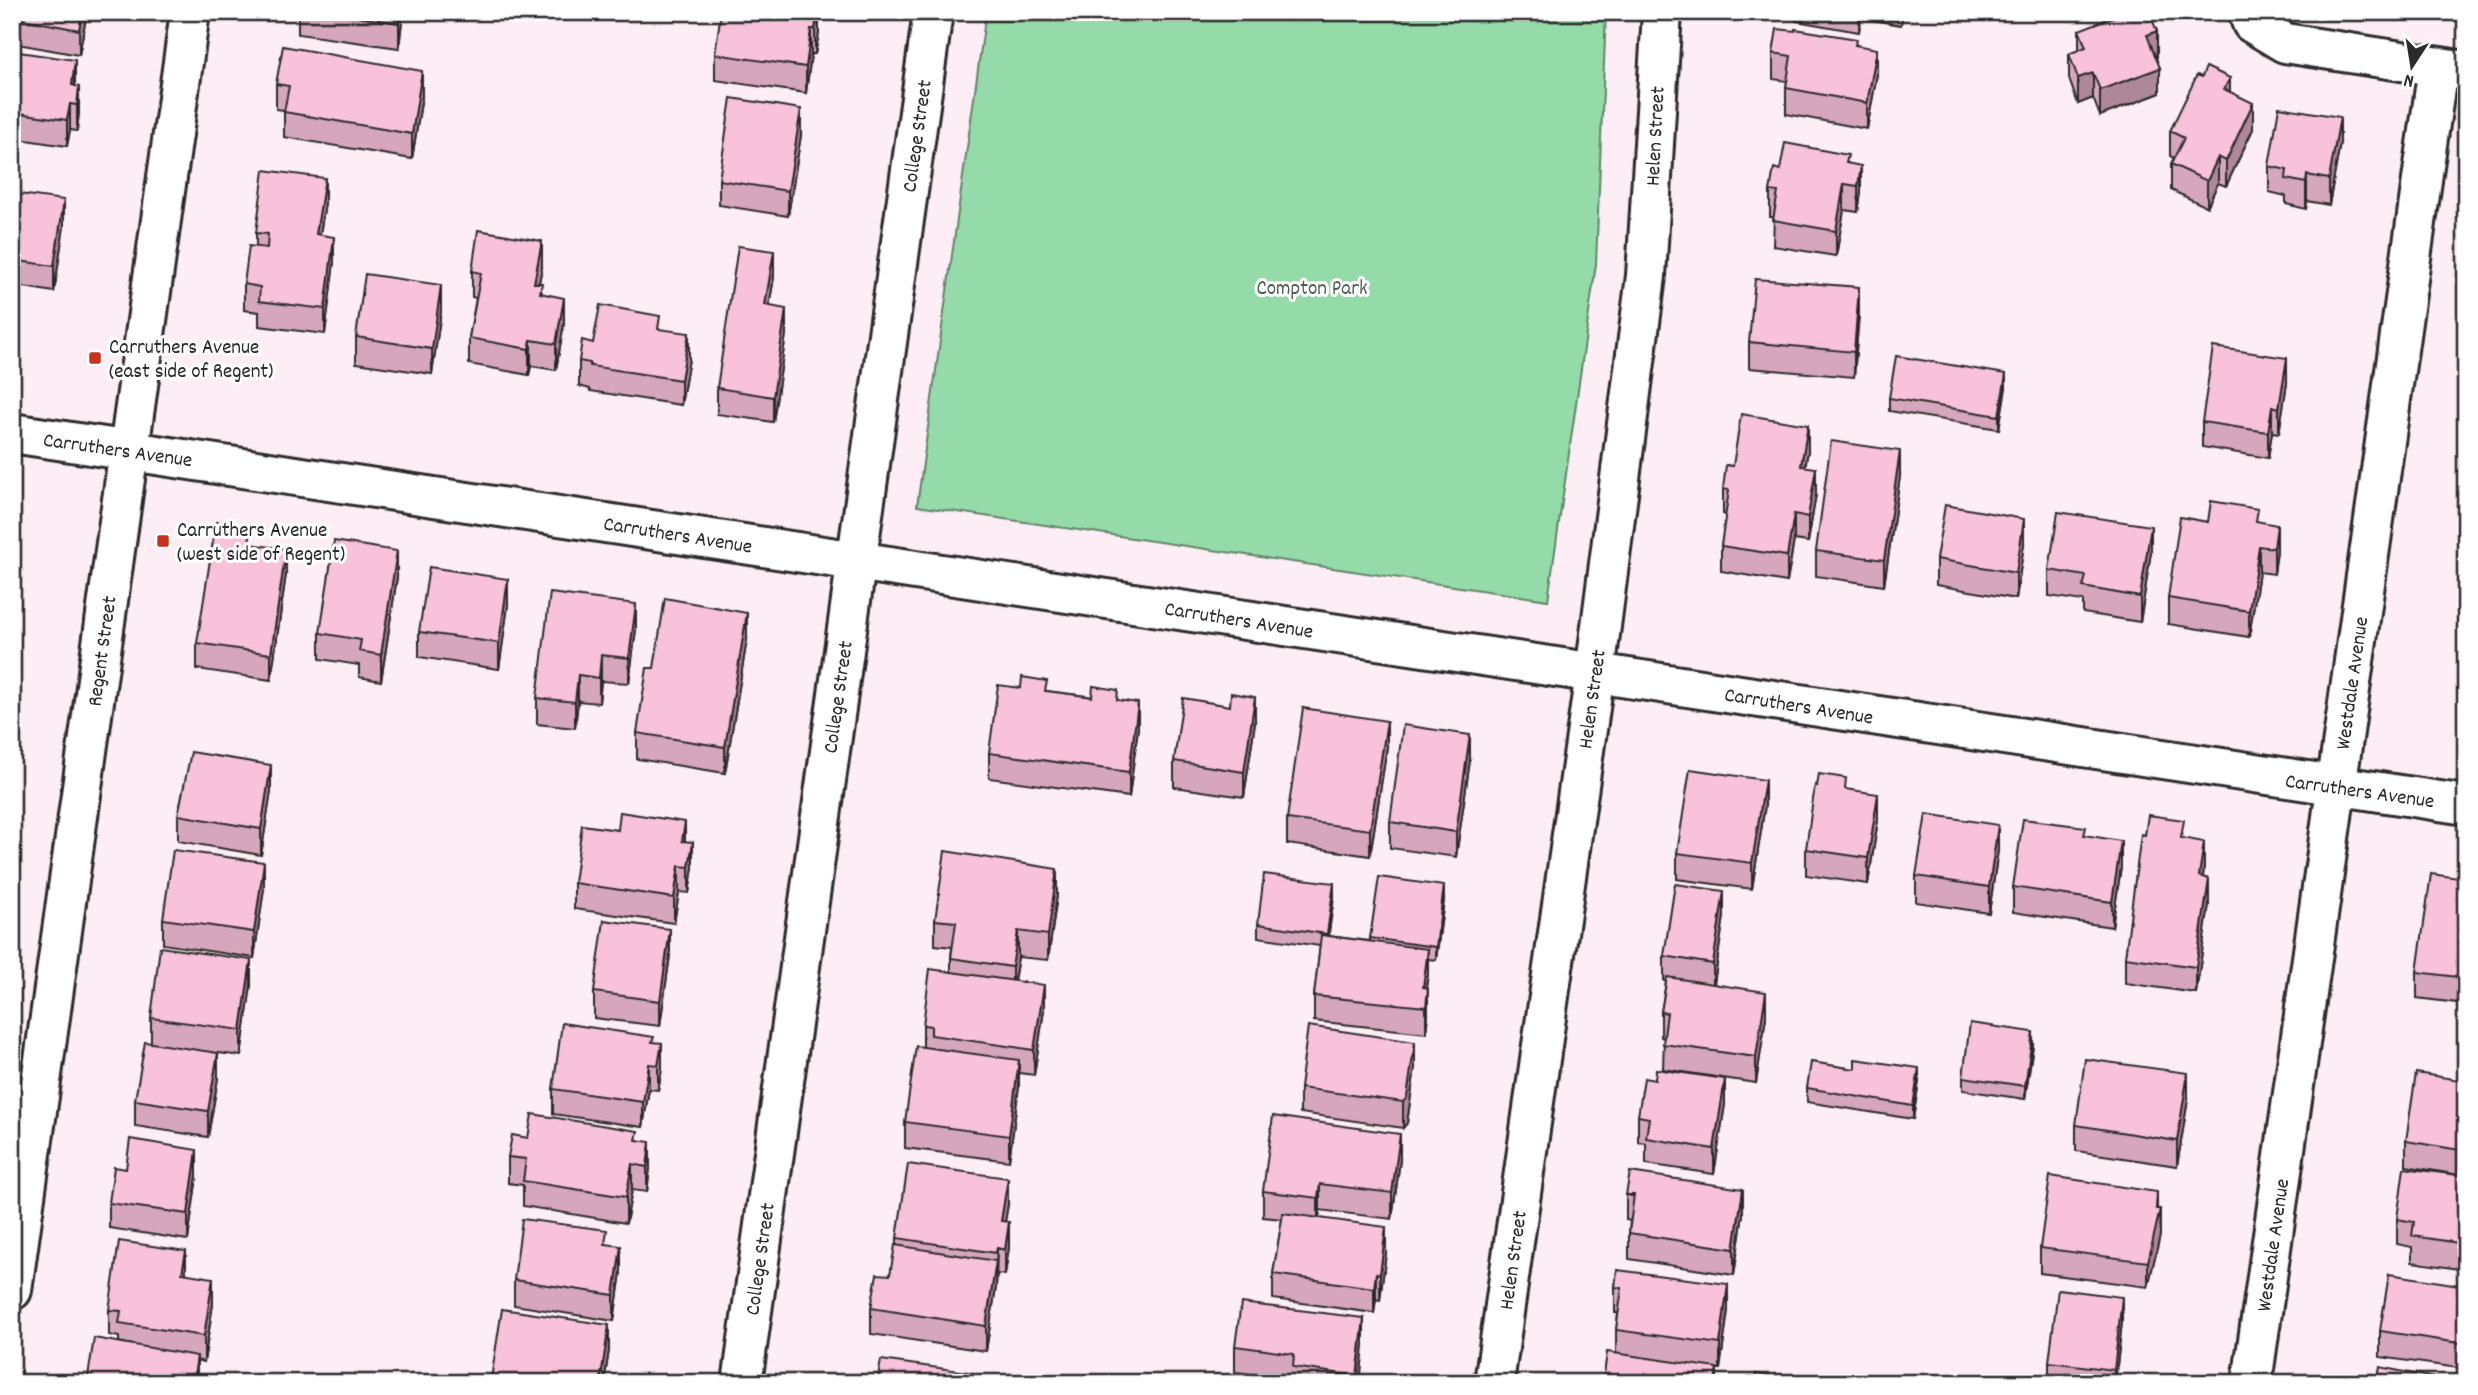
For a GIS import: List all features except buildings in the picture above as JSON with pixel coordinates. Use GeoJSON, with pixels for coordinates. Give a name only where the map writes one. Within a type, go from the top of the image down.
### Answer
{"type":"FeatureCollection","features":[{"type":"Feature","properties":{"kind":"street","name":"Regent Street"},"geometry":{"type":"LineString","coordinates":[[13,1277],[190,12]]}},
{"type":"Feature","properties":{"kind":"street","name":"College Street"},"geometry":{"type":"LineString","coordinates":[[742,1383],[933,12]]}},
{"type":"Feature","properties":{"kind":"street","name":"Helen Street"},"geometry":{"type":"LineString","coordinates":[[1494,1383],[1595,673],[1646,276],[1661,12]]}},
{"type":"Feature","properties":{"kind":"street"},"geometry":{"type":"LineString","coordinates":[[2248,12],[2252,23],[2285,43],[2452,69]]}},
{"type":"Feature","properties":{"kind":"street","name":"Westdale Avenue"},"geometry":{"type":"LineString","coordinates":[[2252,1383],[2336,787],[2452,69]]}},
{"type":"Feature","properties":{"kind":"street","name":"Carruthers Avenue"},"geometry":{"type":"LineString","coordinates":[[12,433],[2466,805]]}},
{"type":"Feature","properties":{"kind":"green space","name":"Compton Park"},"geometry":{"type":"Polygon","coordinates":[[[986,12],[1606,12],[1596,264],[1548,600],[917,506],[986,12]]]}},
{"type":"Feature","properties":{"kind":"place","name":"Carruthers Avenue (east side of Regent)"},"geometry":{"type":"Point","coordinates":[95,358]}},
{"type":"Feature","properties":{"kind":"place","name":"Carruthers Avenue (west side of Regent)"},"geometry":{"type":"Point","coordinates":[163,541]}}]}
